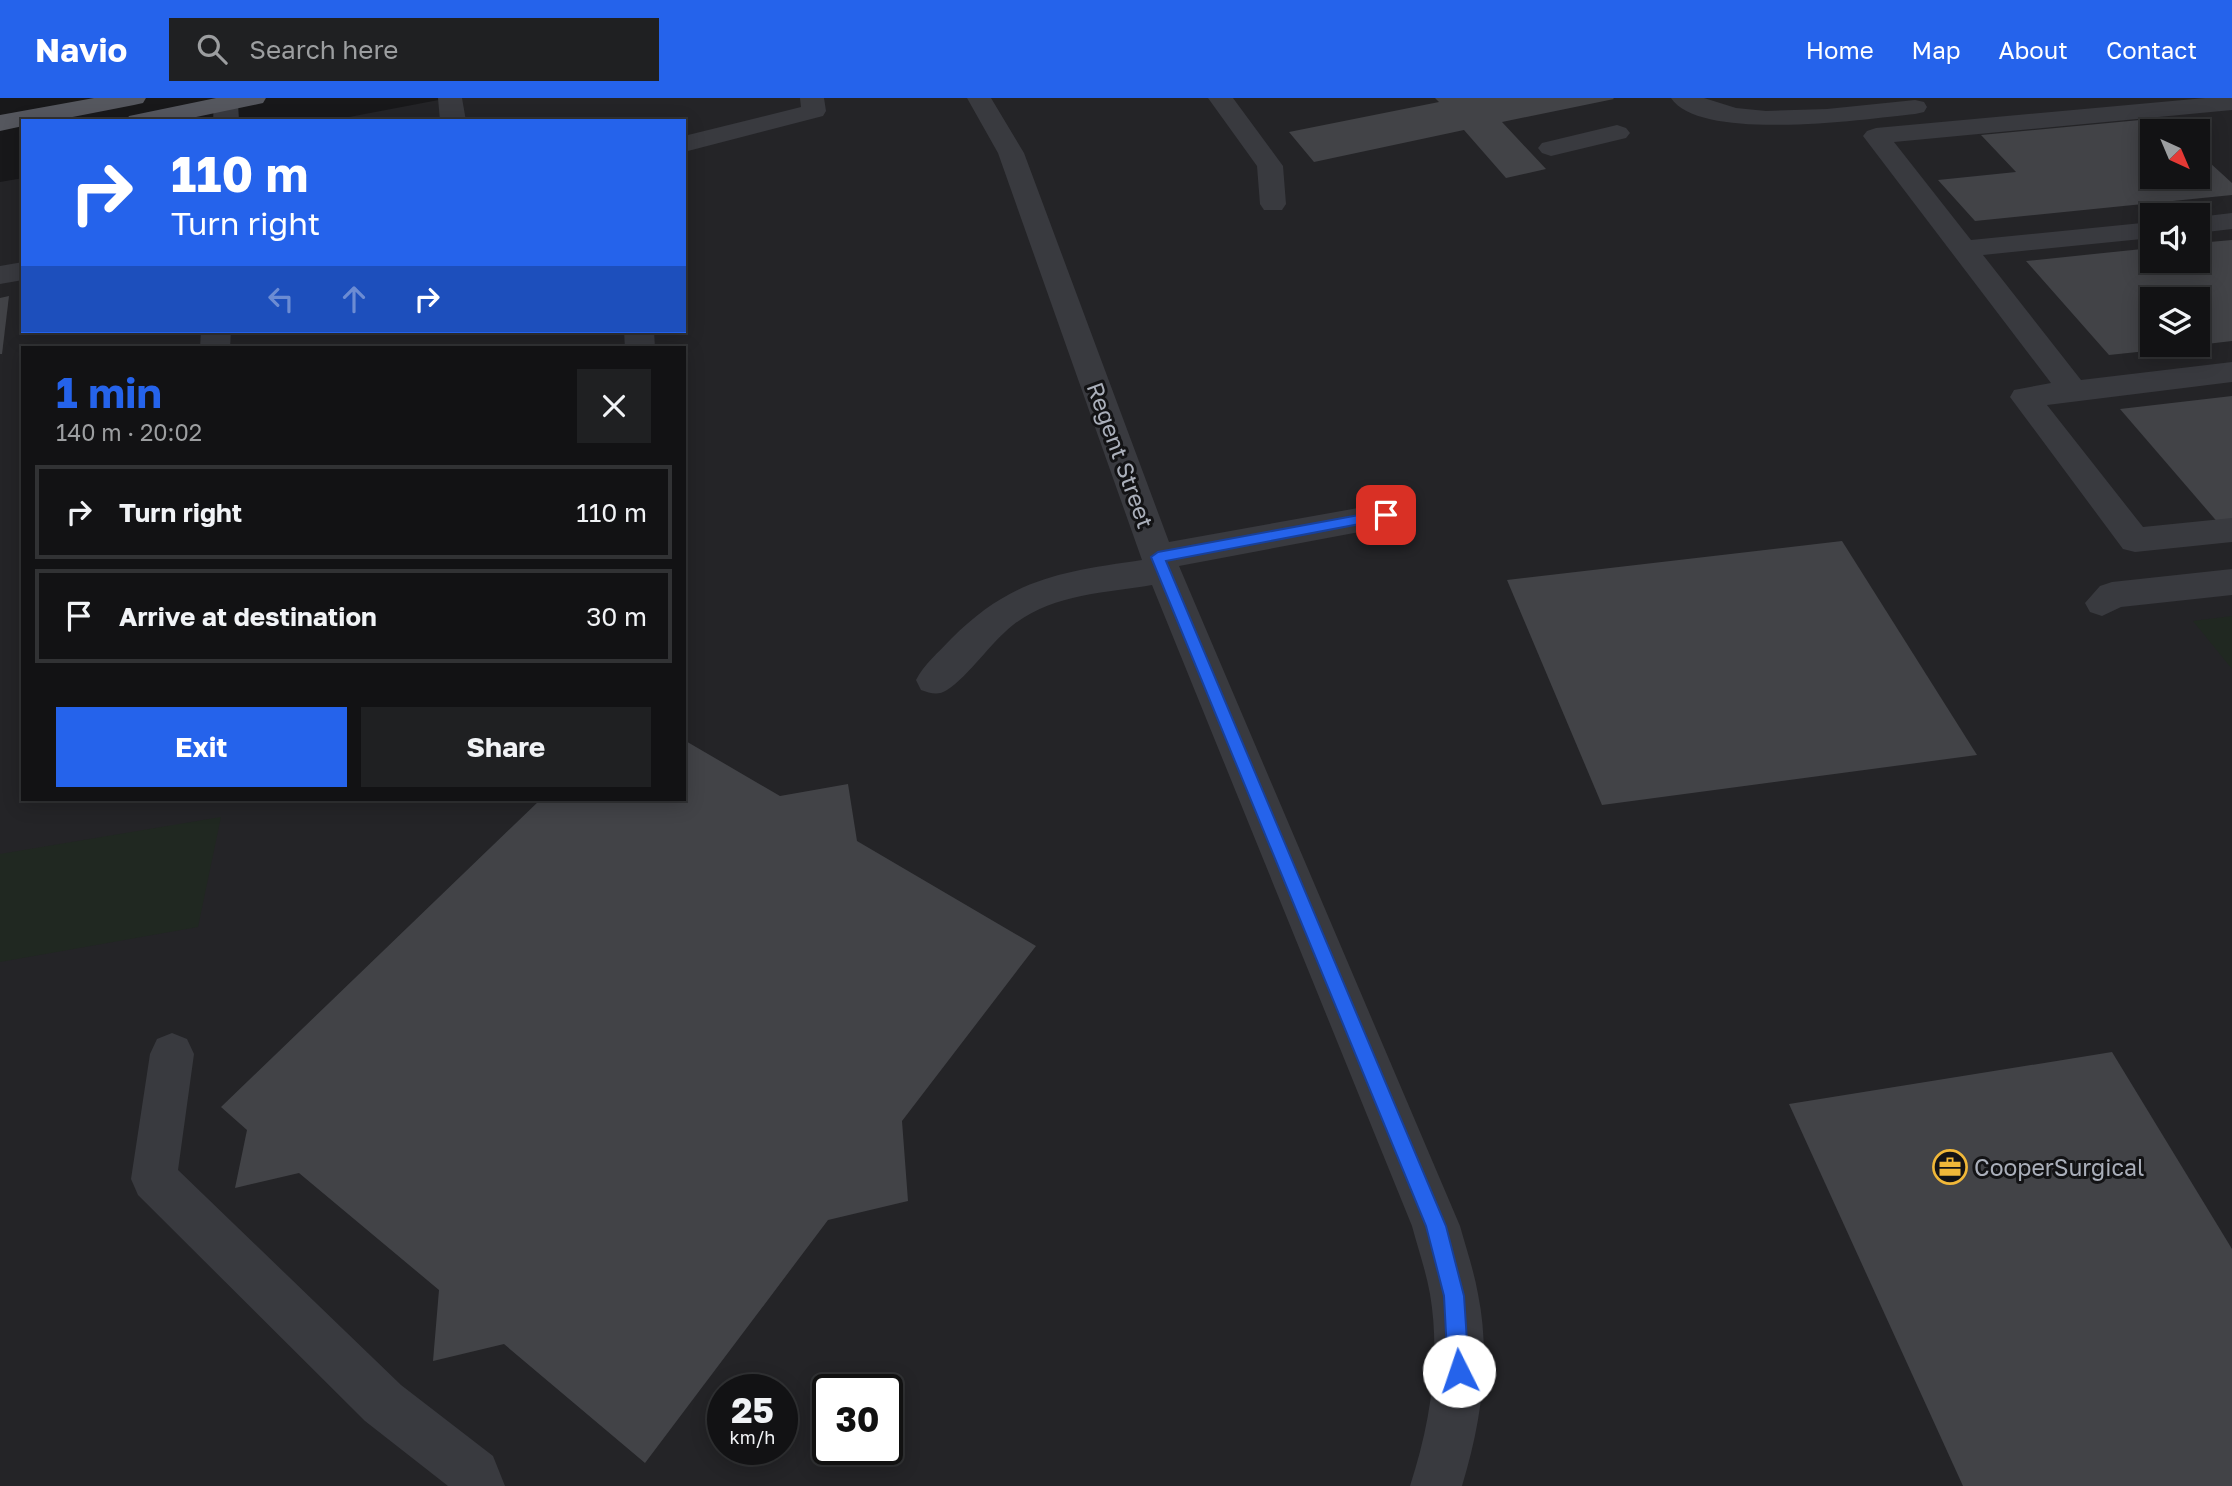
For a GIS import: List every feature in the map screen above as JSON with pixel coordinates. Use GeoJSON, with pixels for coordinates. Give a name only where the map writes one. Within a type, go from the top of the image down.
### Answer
{"type":"FeatureCollection","features":[{"type":"Feature","properties":{"kind":"main road"},"geometry":{"type":"LineString","coordinates":[[21,119],[134,98]]}},
{"type":"Feature","properties":{"kind":"main road"},"geometry":{"type":"LineString","coordinates":[[158,119],[226,112],[254,98]]}},
{"type":"Feature","properties":{"kind":"main road"},"geometry":{"type":"LineString","coordinates":[[0,123],[21,119]]}},
{"type":"Feature","properties":{"kind":"main road"},"geometry":{"type":"LineString","coordinates":[[0,148],[21,143]]}},
{"type":"Feature","properties":{"kind":"street"},"geometry":{"type":"LineString","coordinates":[[450,98],[453,119]]}},
{"type":"Feature","properties":{"kind":"street"},"geometry":{"type":"LineString","coordinates":[[686,143],[814,111],[812,98]]}},
{"type":"Feature","properties":{"kind":"street","name":"Regent Street"},"geometry":{"type":"LineString","coordinates":[[979,98],[1011,153],[1160,564],[1436,1226],[1454,1296],[1459,1371],[1449,1447],[1436,1486]]}},
{"type":"Feature","properties":{"kind":"street"},"geometry":{"type":"LineString","coordinates":[[1220,98],[1270,166],[1273,204]]}},
{"type":"Feature","properties":{"kind":"street"},"geometry":{"type":"LineString","coordinates":[[1683,98],[1709,110],[1770,118],[2039,98]]}},
{"type":"Feature","properties":{"kind":"street"},"geometry":{"type":"LineString","coordinates":[[2073,391],[1876,136],[2232,103]]}},
{"type":"Feature","properties":{"kind":"street"},"geometry":{"type":"LineString","coordinates":[[1551,148],[1617,133]]}},
{"type":"Feature","properties":{"kind":"street"},"geometry":{"type":"LineString","coordinates":[[2210,224],[2232,221]]}},
{"type":"Feature","properties":{"kind":"street"},"geometry":{"type":"LineString","coordinates":[[1963,249],[2140,231]]}},
{"type":"Feature","properties":{"kind":"street"},"geometry":{"type":"LineString","coordinates":[[0,275],[21,271]]}},
{"type":"Feature","properties":{"kind":"street"},"geometry":{"type":"LineString","coordinates":[[2232,372],[2025,397],[2135,540],[2232,530]]}},
{"type":"Feature","properties":{"kind":"street"},"geometry":{"type":"LineString","coordinates":[[934,680],[1000,616],[1028,598],[1160,564],[1386,515]]}},
{"type":"Feature","properties":{"kind":"street"},"geometry":{"type":"LineString","coordinates":[[2102,603],[2112,595],[2232,582]]}},
{"type":"Feature","properties":{"kind":"street"},"geometry":{"type":"LineString","coordinates":[[172,1054],[154,1179],[383,1403],[475,1474],[479,1486]]}},
{"type":"Feature","properties":{"kind":"shaded area"},"geometry":{"type":"Polygon","coordinates":[[[449,98],[2232,98],[2232,1486],[0,1486],[0,182],[21,178],[21,333],[686,333],[686,119],[339,119],[449,98]]]}},
{"type":"Feature","properties":{"kind":"shaded area"},"geometry":{"type":"Polygon","coordinates":[[[2232,616],[2232,669],[2193,621],[2232,616]]]}},
{"type":"Feature","properties":{"kind":"shaded area"},"geometry":{"type":"Polygon","coordinates":[[[221,817],[198,927],[0,962],[0,854],[221,817]]]}},
{"type":"Feature","properties":{"kind":"building"},"geometry":{"type":"Polygon","coordinates":[[[1435,98],[1614,99],[1502,122],[1546,169],[1506,178],[1464,130],[1314,162],[1289,132],[1439,102],[1435,98]]]}},
{"type":"Feature","properties":{"kind":"building"},"geometry":{"type":"Polygon","coordinates":[[[2140,120],[2140,189],[2210,189],[2210,163],[2232,183],[2232,195],[1975,221],[1938,180],[2016,172],[1981,135],[2140,120]]]}},
{"type":"Feature","properties":{"kind":"building"},"geometry":{"type":"Polygon","coordinates":[[[2232,240],[2232,341],[2210,344],[2210,287],[2140,287],[2140,352],[2109,355],[2026,261],[2140,249],[2140,273],[2210,273],[2210,242],[2232,240]]]}},
{"type":"Feature","properties":{"kind":"building"},"geometry":{"type":"Polygon","coordinates":[[[9,296],[2,354],[0,354],[0,298],[9,296]]]}},
{"type":"Feature","properties":{"kind":"building"},"geometry":{"type":"Polygon","coordinates":[[[2232,396],[2232,523],[2220,525],[2120,409],[2232,396]]]}},
{"type":"Feature","properties":{"kind":"building"},"geometry":{"type":"Polygon","coordinates":[[[1842,541],[1977,755],[1602,805],[1507,580],[1842,541]]]}},
{"type":"Feature","properties":{"kind":"building"},"geometry":{"type":"Polygon","coordinates":[[[686,741],[780,796],[848,784],[857,841],[1036,946],[902,1121],[908,1201],[828,1220],[712,1374],[707,1374],[707,1381],[645,1463],[504,1344],[433,1361],[439,1290],[299,1173],[235,1188],[247,1130],[221,1107],[539,801],[686,801],[686,741]]]}},
{"type":"Feature","properties":{"kind":"building"},"geometry":{"type":"Polygon","coordinates":[[[2112,1052],[2232,1249],[2232,1486],[1963,1486],[1789,1104],[2112,1052]]]}},
{"type":"Feature","properties":{"kind":"place","name":"CooperSurgical"},"geometry":{"type":"Point","coordinates":[1950,1167]}},
{"type":"Feature","properties":{"kind":"route"},"geometry":{"type":"LineString","coordinates":[[1386,515],[1158,557],[1436,1226],[1454,1296],[1459,1371]]}}]}
